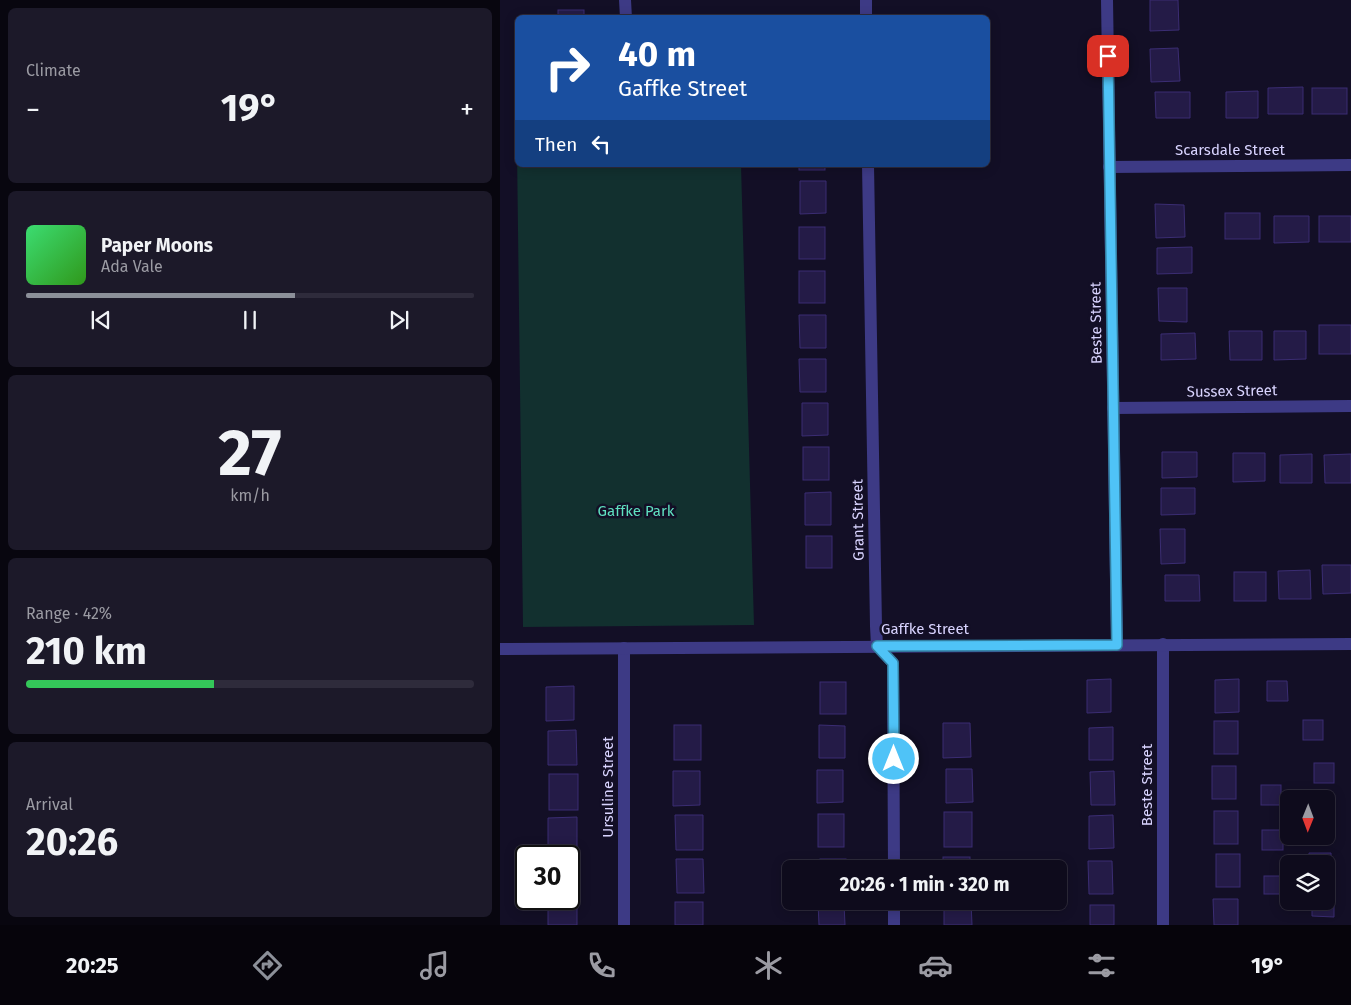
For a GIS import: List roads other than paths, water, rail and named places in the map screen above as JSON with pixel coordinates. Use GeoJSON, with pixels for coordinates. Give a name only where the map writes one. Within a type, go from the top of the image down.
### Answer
{"type":"FeatureCollection","features":[{"type":"Feature","properties":{"kind":"street"},"geometry":{"type":"LineString","coordinates":[[625,0],[626,15]]}},
{"type":"Feature","properties":{"kind":"street"},"geometry":{"type":"LineString","coordinates":[[866,0],[866,15]]}},
{"type":"Feature","properties":{"kind":"street","name":"Beste Street"},"geometry":{"type":"LineString","coordinates":[[1107,0],[1117,645]]}},
{"type":"Feature","properties":{"kind":"street","name":"Scarsdale Street"},"geometry":{"type":"LineString","coordinates":[[1110,167],[1351,166]]}},
{"type":"Feature","properties":{"kind":"street","name":"Grant Street"},"geometry":{"type":"LineString","coordinates":[[868,167],[877,646]]}},
{"type":"Feature","properties":{"kind":"street","name":"Sussex Street"},"geometry":{"type":"LineString","coordinates":[[1113,408],[1351,406]]}},
{"type":"Feature","properties":{"kind":"street","name":"Beste Street"},"geometry":{"type":"LineString","coordinates":[[1163,644],[1164,925]]}},
{"type":"Feature","properties":{"kind":"street","name":"Gaffke Street"},"geometry":{"type":"LineString","coordinates":[[500,649],[1351,644]]}},
{"type":"Feature","properties":{"kind":"street"},"geometry":{"type":"LineString","coordinates":[[877,646],[893,663],[894,860]]}},
{"type":"Feature","properties":{"kind":"street","name":"Ursuline Street"},"geometry":{"type":"LineString","coordinates":[[624,648],[624,925]]}},
{"type":"Feature","properties":{"kind":"street"},"geometry":{"type":"LineString","coordinates":[[894,910],[894,925]]}},
{"type":"Feature","properties":{"kind":"park label","name":"Gaffke Park"},"geometry":{"type":"Point","coordinates":[636,511]}}]}
